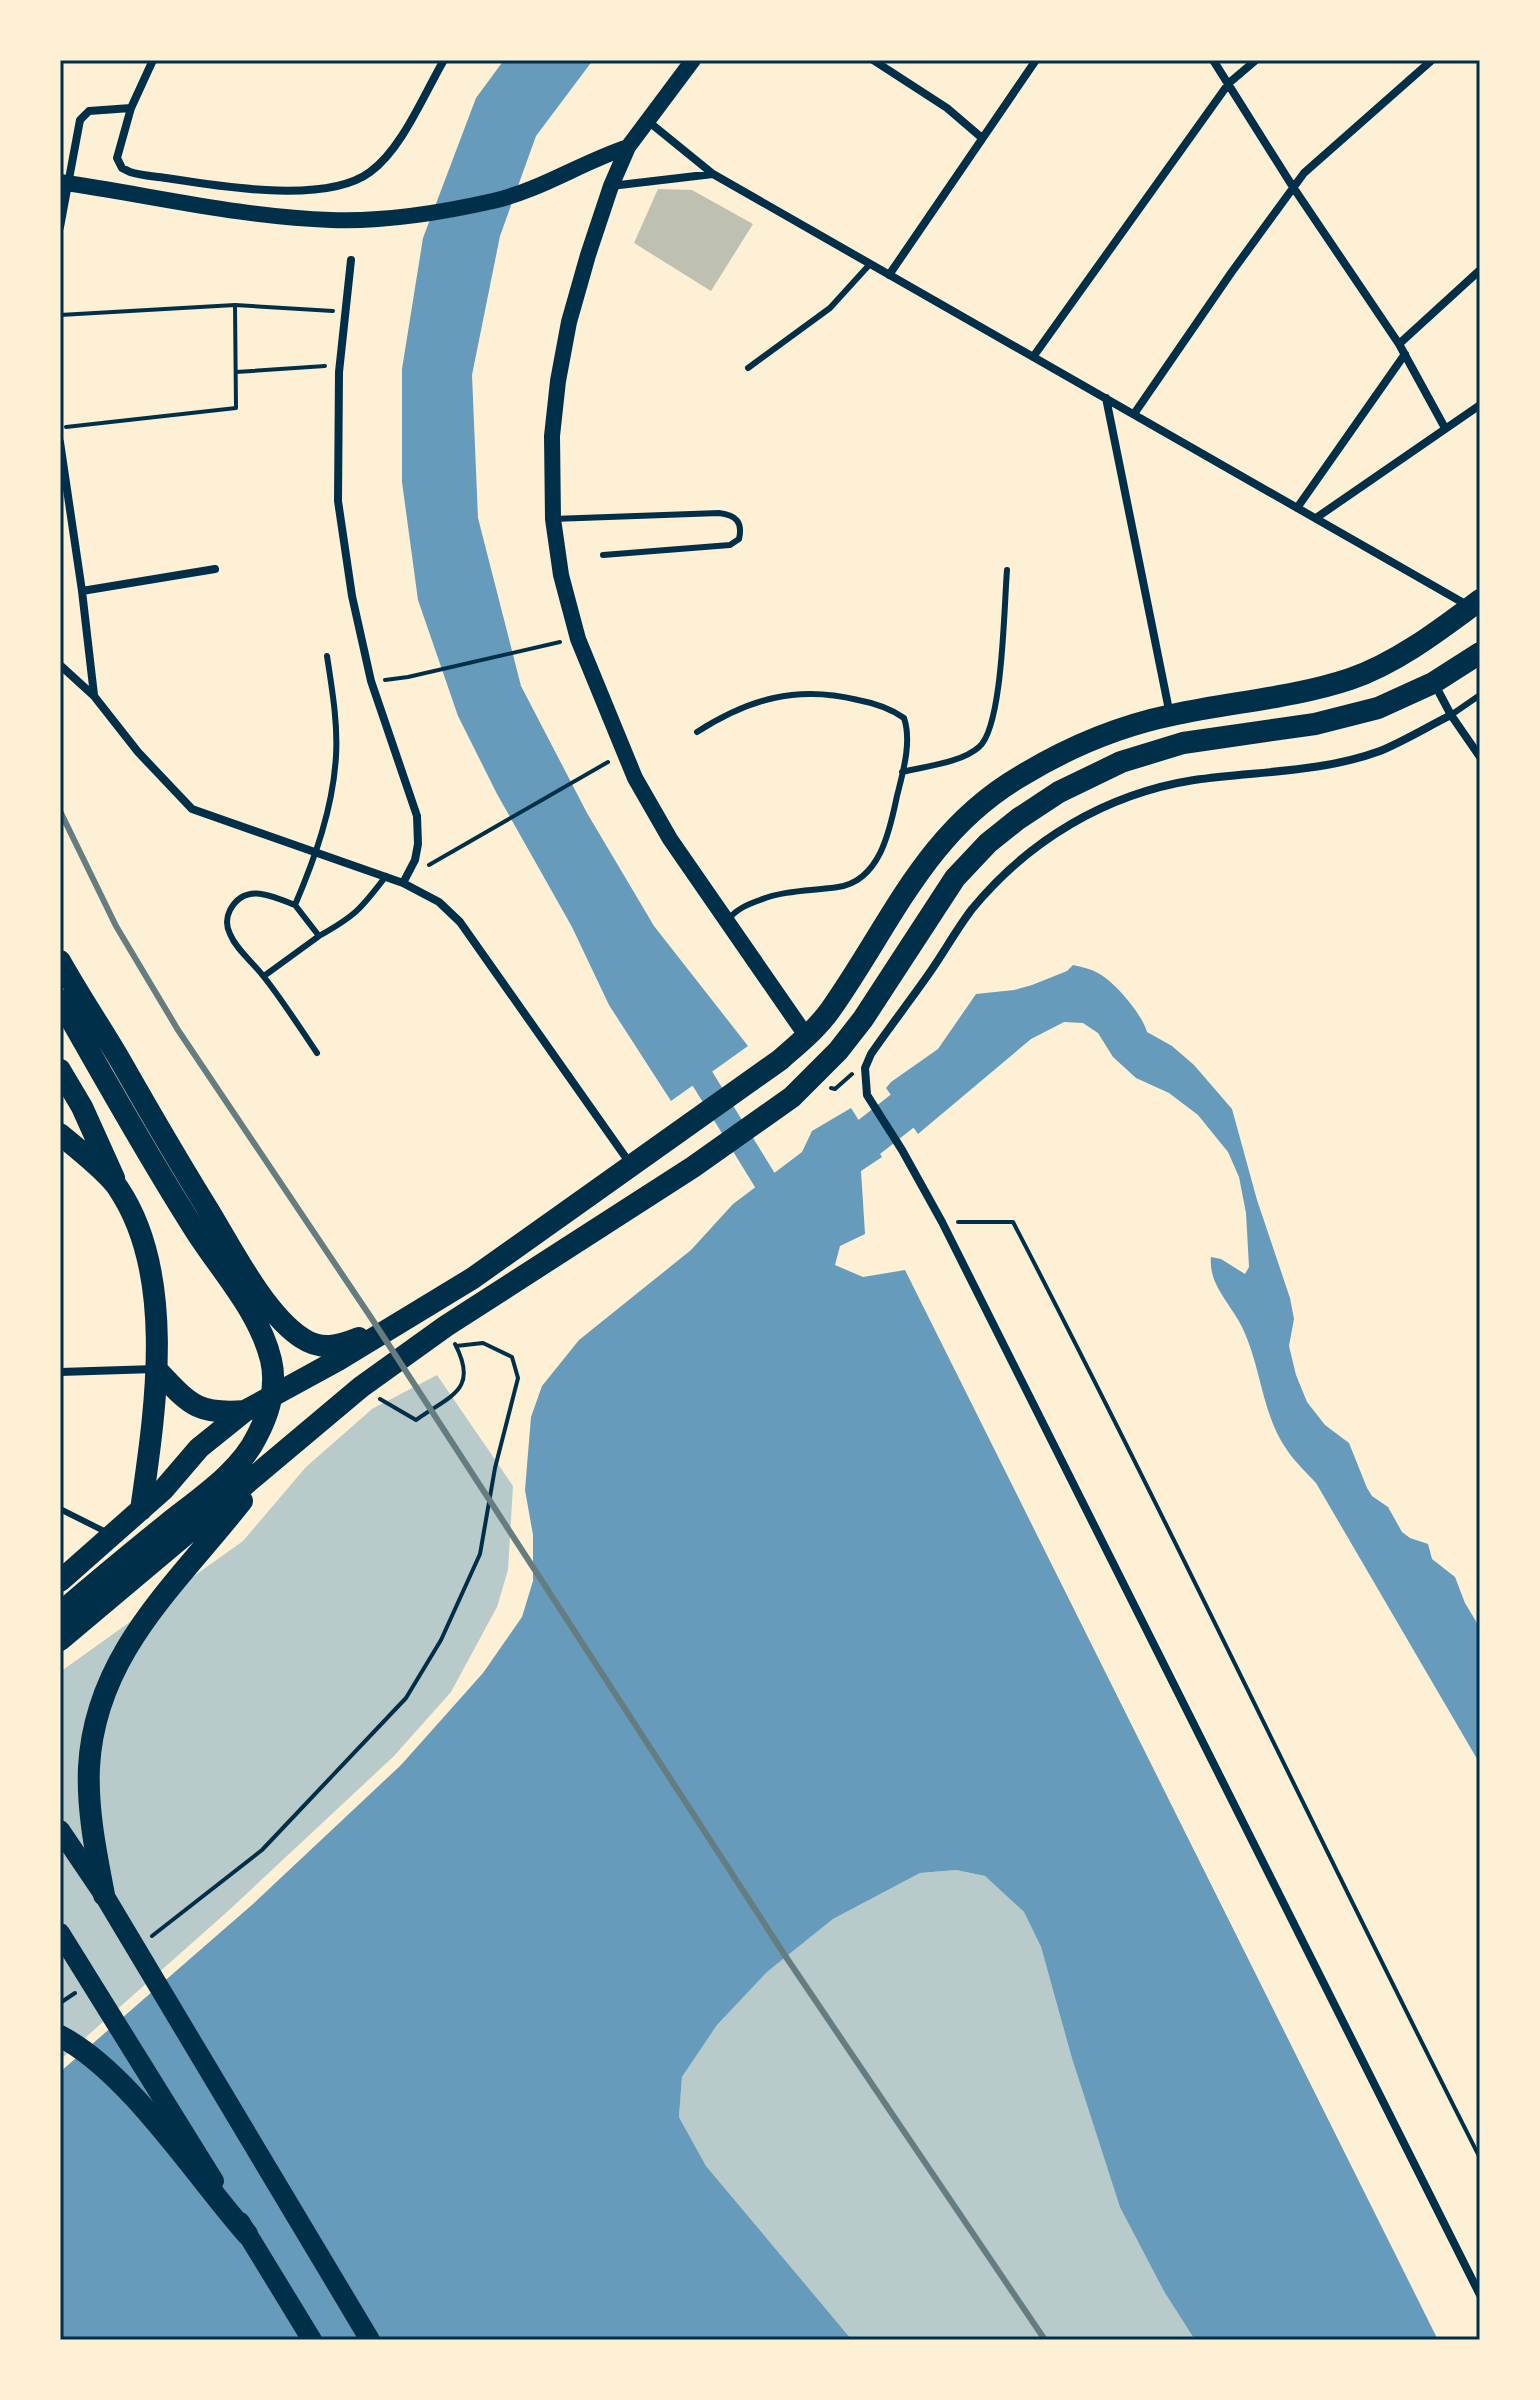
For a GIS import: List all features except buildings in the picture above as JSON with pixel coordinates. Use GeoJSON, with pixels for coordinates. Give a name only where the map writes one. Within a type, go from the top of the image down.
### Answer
{"type":"FeatureCollection","features":[{"type":"Feature","properties":{"kind":"highway"},"geometry":{"type":"LineString","coordinates":[[60,1581],[141,1510],[199,1448],[245,1411],[338,1360],[473,1278],[780,1060],[807,1037],[830,1010],[903,892],[942,841],[978,807],[1018,777],[1065,752],[1116,731],[1170,715],[1304,691],[1352,678],[1391,660],[1476,604]]}},
{"type":"Feature","properties":{"kind":"highway"},"geometry":{"type":"LineString","coordinates":[[60,1640],[361,1387],[451,1336],[785,1103],[810,1080],[863,1019],[955,878],[988,843],[1018,819],[1059,792],[1121,762],[1183,743],[1315,724],[1378,708],[1433,683],[1480,653]]}},
{"type":"Feature","properties":{"kind":"highway"},"geometry":{"type":"LineString","coordinates":[[60,961],[246,1272],[274,1312],[303,1340],[327,1347],[341,1345],[384,1326],[425,1301],[473,1278]]}},
{"type":"Feature","properties":{"kind":"highway"},"geometry":{"type":"LineString","coordinates":[[60,1000],[165,1181],[253,1317],[272,1364],[270,1403],[257,1437],[237,1463],[203,1495],[60,1613]]}},
{"type":"Feature","properties":{"kind":"highway"},"geometry":{"type":"LineString","coordinates":[[60,1070],[82,1107],[150,1259],[156,1369],[152,1433],[141,1510]]}},
{"type":"Feature","properties":{"kind":"highway"},"geometry":{"type":"LineString","coordinates":[[60,1134],[118,1187]]}},
{"type":"Feature","properties":{"kind":"highway"},"geometry":{"type":"LineString","coordinates":[[156,1369],[192,1405],[220,1413],[245,1411]]}},
{"type":"Feature","properties":{"kind":"highway"},"geometry":{"type":"LineString","coordinates":[[104,1895],[89,1795],[92,1738],[99,1703],[122,1655],[141,1626],[268,1467]]}},
{"type":"Feature","properties":{"kind":"highway"},"geometry":{"type":"LineString","coordinates":[[60,2036],[100,2064],[134,2099],[247,2234]]}},
{"type":"Feature","properties":{"kind":"main road"},"geometry":{"type":"LineString","coordinates":[[693,60],[628,147],[611,186],[569,322],[552,436],[553,519],[561,575],[578,639],[635,778],[670,839],[807,1037]]}},
{"type":"Feature","properties":{"kind":"main road"},"geometry":{"type":"LineString","coordinates":[[60,182],[283,217],[371,220],[422,215],[497,200],[554,181],[602,156],[628,147]]}},
{"type":"Feature","properties":{"kind":"main road"},"geometry":{"type":"LineString","coordinates":[[60,1830],[104,1895],[370,2340]]}},
{"type":"Feature","properties":{"kind":"main road"},"geometry":{"type":"LineString","coordinates":[[60,1933],[312,2340]]}},
{"type":"Feature","properties":{"kind":"street"},"geometry":{"type":"LineString","coordinates":[[153,60],[131,108],[117,158],[122,168],[140,175],[231,189],[327,188],[353,182],[370,172],[405,129],[444,60]]}},
{"type":"Feature","properties":{"kind":"street"},"geometry":{"type":"LineString","coordinates":[[873,60],[947,108],[982,138]]}},
{"type":"Feature","properties":{"kind":"street"},"geometry":{"type":"LineString","coordinates":[[889,275],[1036,60]]}},
{"type":"Feature","properties":{"kind":"street"},"geometry":{"type":"LineString","coordinates":[[1213,60],[1293,187],[1399,344],[1445,428]]}},
{"type":"Feature","properties":{"kind":"street"},"geometry":{"type":"LineString","coordinates":[[1033,357],[1229,83],[1256,60]]}},
{"type":"Feature","properties":{"kind":"street"},"geometry":{"type":"LineString","coordinates":[[1134,414],[1293,187],[1317,161],[1432,60]]}},
{"type":"Feature","properties":{"kind":"street"},"geometry":{"type":"LineString","coordinates":[[60,227],[80,120],[89,111],[131,108]]}},
{"type":"Feature","properties":{"kind":"street"},"geometry":{"type":"LineString","coordinates":[[649,122],[713,174],[1297,508],[1476,604]]}},
{"type":"Feature","properties":{"kind":"street"},"geometry":{"type":"LineString","coordinates":[[611,186],[713,174]]}},
{"type":"Feature","properties":{"kind":"street"},"geometry":{"type":"LineString","coordinates":[[351,260],[339,365],[338,501],[352,596],[371,681],[417,816],[415,860],[403,883]]}},
{"type":"Feature","properties":{"kind":"street"},"geometry":{"type":"LineString","coordinates":[[1399,344],[1480,270]]}},
{"type":"Feature","properties":{"kind":"street"},"geometry":{"type":"LineString","coordinates":[[1297,508],[1405,354]]}},
{"type":"Feature","properties":{"kind":"street"},"geometry":{"type":"LineString","coordinates":[[1106,398],[1170,715]]}},
{"type":"Feature","properties":{"kind":"street"},"geometry":{"type":"LineString","coordinates":[[1316,518],[1480,405]]}},
{"type":"Feature","properties":{"kind":"street"},"geometry":{"type":"LineString","coordinates":[[60,442],[94,696]]}},
{"type":"Feature","properties":{"kind":"street"},"geometry":{"type":"LineString","coordinates":[[82,591],[215,569]]}},
{"type":"Feature","properties":{"kind":"street"},"geometry":{"type":"LineString","coordinates":[[60,665],[94,696],[138,752],[192,809],[386,876],[439,902],[460,922],[632,1166]]}},
{"type":"Feature","properties":{"kind":"street"},"geometry":{"type":"LineString","coordinates":[[1433,683],[1480,757]]}},
{"type":"Feature","properties":{"kind":"street"},"geometry":{"type":"LineString","coordinates":[[1451,715],[1381,750],[1343,762],[1192,781],[1153,789],[1101,807],[1061,828],[1021,860],[971,911],[871,1054],[865,1068],[867,1095],[942,1222],[1480,2295]]}},
{"type":"Feature","properties":{"kind":"street"},"geometry":{"type":"LineString","coordinates":[[60,1372],[156,1369]]}},
{"type":"Feature","properties":{"kind":"lane"},"geometry":{"type":"LineString","coordinates":[[748,368],[830,308],[870,264]]}},
{"type":"Feature","properties":{"kind":"lane"},"geometry":{"type":"LineString","coordinates":[[553,519],[719,513],[730,514],[739,521],[742,529],[739,539],[730,545],[603,555]]}},
{"type":"Feature","properties":{"kind":"lane"},"geometry":{"type":"LineString","coordinates":[[902,772],[972,753],[987,739],[997,695],[1007,570]]}},
{"type":"Feature","properties":{"kind":"lane"},"geometry":{"type":"LineString","coordinates":[[295,905],[326,819],[336,756],[327,656]]}},
{"type":"Feature","properties":{"kind":"lane"},"geometry":{"type":"LineString","coordinates":[[697,732],[740,707],[782,695],[805,693],[849,697],[882,707],[904,718],[907,728],[902,772],[885,844],[866,873],[841,887],[770,896],[734,913],[727,922]]}},
{"type":"Feature","properties":{"kind":"lane"},"geometry":{"type":"LineString","coordinates":[[1451,715],[1480,695]]}},
{"type":"Feature","properties":{"kind":"lane"},"geometry":{"type":"LineString","coordinates":[[264,976],[361,910],[386,876]]}},
{"type":"Feature","properties":{"kind":"lane"},"geometry":{"type":"LineString","coordinates":[[317,1053],[264,976],[231,937],[227,927],[228,916],[238,898],[245,894],[266,895],[295,905],[319,936]]}},
{"type":"Feature","properties":{"kind":"lane"},"geometry":{"type":"LineString","coordinates":[[60,1509],[112,1536]]}},
{"type":"Feature","properties":{"kind":"path"},"geometry":{"type":"LineString","coordinates":[[60,428],[236,408],[235,305]]}},
{"type":"Feature","properties":{"kind":"path"},"geometry":{"type":"LineString","coordinates":[[60,315],[235,305],[344,311]]}},
{"type":"Feature","properties":{"kind":"path"},"geometry":{"type":"LineString","coordinates":[[236,372],[339,365]]}},
{"type":"Feature","properties":{"kind":"path"},"geometry":{"type":"LineString","coordinates":[[371,681],[408,677],[534,646],[578,639]]}},
{"type":"Feature","properties":{"kind":"path"},"geometry":{"type":"LineString","coordinates":[[432,863],[598,767]]}},
{"type":"Feature","properties":{"kind":"path"},"geometry":{"type":"LineString","coordinates":[[942,1222],[1013,1222],[1100,1389],[1367,1936],[1480,2158]]}},
{"type":"Feature","properties":{"kind":"path"},"geometry":{"type":"LineString","coordinates":[[361,1387],[416,1420],[454,1393],[463,1382],[466,1372],[464,1362],[451,1336]]}},
{"type":"Feature","properties":{"kind":"path"},"geometry":{"type":"LineString","coordinates":[[151,1937],[262,1850],[406,1698],[441,1640],[480,1554],[495,1468],[518,1378],[512,1357],[483,1343],[451,1336]]}},
{"type":"Feature","properties":{"kind":"path"},"geometry":{"type":"LineString","coordinates":[[60,2003],[78,1991]]}},
{"type":"Feature","properties":{"kind":"shaded area"},"geometry":{"type":"Polygon","coordinates":[[[437,1375],[513,1486],[508,1570],[497,1607],[451,1692],[394,1756],[227,1912],[60,2060],[60,1672],[243,1541],[306,1467],[372,1409],[437,1375]]]}},
{"type":"Feature","properties":{"kind":"shaded area"},"geometry":{"type":"Polygon","coordinates":[[[956,1870],[985,1876],[1024,1912],[1041,1947],[1071,2055],[1165,2293],[1195,2340],[852,2340],[706,2166],[679,2117],[682,2077],[717,2025],[767,1972],[833,1919],[920,1873],[956,1870]]]}},
{"type":"Feature","properties":{"kind":"water"},"geometry":{"type":"Polygon","coordinates":[[[504,60],[593,60],[536,136],[500,236],[472,375],[478,518],[521,686],[587,813],[654,926],[748,1046],[671,1101],[609,1005],[572,927],[497,794],[458,716],[418,600],[402,482],[402,369],[423,238],[476,98],[504,60]]]}},
{"type":"Feature","properties":{"kind":"water"},"geometry":{"type":"Polygon","coordinates":[[[1073,965],[1095,972],[1112,983],[1134,1008],[1147,1032],[1172,1046],[1194,1065],[1232,1109],[1257,1200],[1290,1298],[1294,1319],[1289,1346],[1307,1402],[1325,1425],[1349,1443],[1367,1488],[1372,1496],[1388,1507],[1402,1532],[1428,1544],[1432,1559],[1455,1577],[1465,1603],[1480,1628],[1480,1764],[1316,1483],[1290,1454],[1272,1422],[1249,1344],[1217,1286],[1211,1267],[1211,1257],[1221,1259],[1245,1274],[1249,1267],[1246,1213],[1239,1177],[1228,1152],[1198,1115],[1169,1093],[1136,1078],[1113,1057],[1098,1033],[1083,1023],[1064,1022],[1031,1039],[918,1134],[886,1088],[938,1049],[976,994],[1032,985],[1067,971],[1073,965]]]}},
{"type":"Feature","properties":{"kind":"water"},"geometry":{"type":"Polygon","coordinates":[[[851,1108],[882,1157],[861,1171],[865,1234],[840,1246],[835,1265],[863,1277],[905,1270],[1438,2340],[1195,2340],[1165,2293],[1120,2207],[1071,2055],[1041,1947],[1024,1912],[985,1876],[956,1870],[920,1873],[833,1919],[767,1972],[717,2025],[682,2077],[679,2117],[706,2166],[852,2340],[60,2340],[60,2072],[253,1904],[401,1765],[483,1673],[522,1617],[533,1581],[533,1535],[525,1490],[531,1417],[542,1386],[579,1340],[691,1250],[733,1204],[802,1152],[812,1131],[851,1108]]]}},
{"type":"Feature","properties":{"kind":"waterway"},"geometry":{"type":"LineString","coordinates":[[686,1052],[782,1208]]}},
{"type":"Feature","properties":{"kind":"waterway"},"geometry":{"type":"LineString","coordinates":[[829,1173],[840,1160],[944,1075]]}},
{"type":"Feature","properties":{"kind":"railway"},"geometry":{"type":"LineString","coordinates":[[60,811],[116,926],[178,1030],[370,1316],[786,1957],[1045,2340]]}}]}
